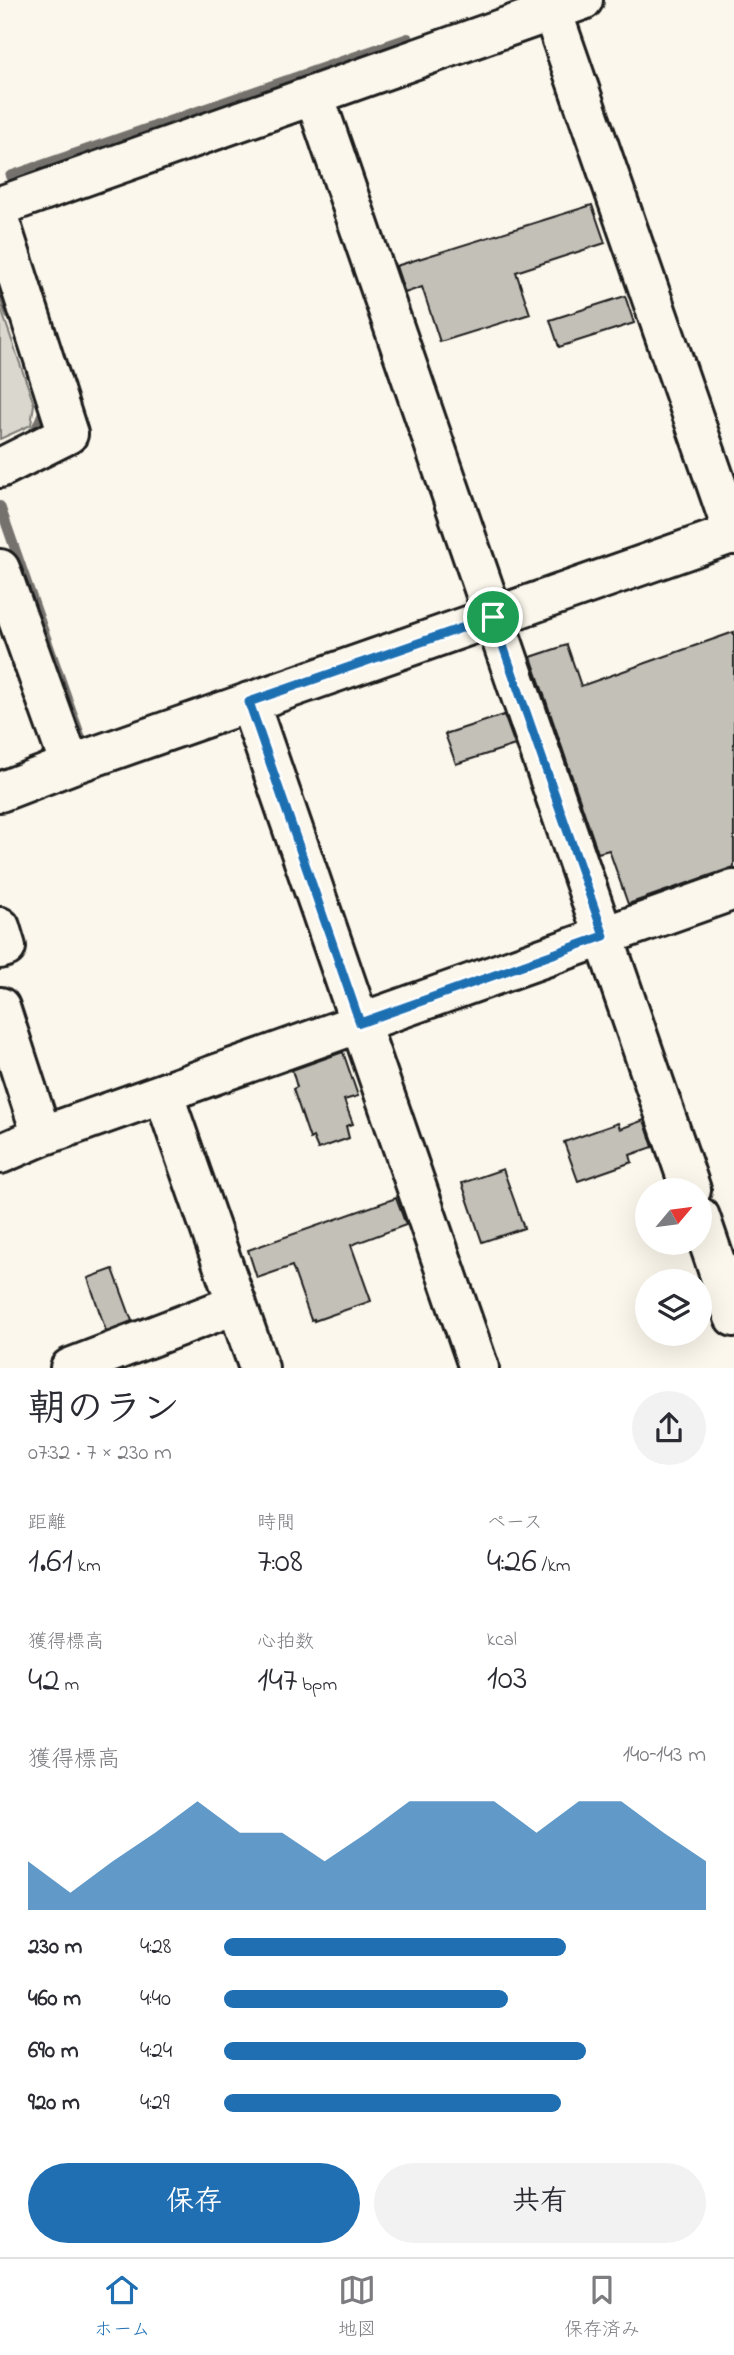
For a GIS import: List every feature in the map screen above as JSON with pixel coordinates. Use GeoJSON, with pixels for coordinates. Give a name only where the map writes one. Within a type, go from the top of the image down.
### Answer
{"type":"FeatureCollection","features":[{"type":"Feature","properties":{"kind":"street"},"geometry":{"type":"LineString","coordinates":[[0,206],[568,5],[734,534],[249,702],[0,792]]}},
{"type":"Feature","properties":{"kind":"street"},"geometry":{"type":"LineString","coordinates":[[314,95],[687,1178]]}},
{"type":"Feature","properties":{"kind":"street"},"geometry":{"type":"LineString","coordinates":[[0,222],[68,434],[0,468]]}},
{"type":"Feature","properties":{"kind":"street"},"geometry":{"type":"LineString","coordinates":[[0,569],[70,765]]}},
{"type":"Feature","properties":{"kind":"street"},"geometry":{"type":"LineString","coordinates":[[249,702],[479,1368]]}},
{"type":"Feature","properties":{"kind":"street"},"geometry":{"type":"LineString","coordinates":[[0,1154],[42,1136],[734,890]]}},
{"type":"Feature","properties":{"kind":"street"},"geometry":{"type":"LineString","coordinates":[[0,927],[6,947],[0,949]]}},
{"type":"Feature","properties":{"kind":"street"},"geometry":{"type":"LineString","coordinates":[[0,1007],[42,1136]]}},
{"type":"Feature","properties":{"kind":"street"},"geometry":{"type":"LineString","coordinates":[[163,1093],[259,1368]]}},
{"type":"Feature","properties":{"kind":"street"},"geometry":{"type":"LineString","coordinates":[[712,1252],[734,1317]]}},
{"type":"Feature","properties":{"kind":"street"},"geometry":{"type":"LineString","coordinates":[[71,1368],[237,1304]]}},
{"type":"Feature","properties":{"kind":"shaded area"},"geometry":{"type":"Polygon","coordinates":[[[0,306],[34,404],[31,425],[0,439],[0,306]]]}},
{"type":"Feature","properties":{"kind":"building"},"geometry":{"type":"Polygon","coordinates":[[[592,205],[605,243],[516,272],[530,314],[440,342],[422,287],[405,293],[396,266],[592,205]]]}},
{"type":"Feature","properties":{"kind":"building"},"geometry":{"type":"Polygon","coordinates":[[[625,296],[634,323],[559,347],[550,320],[625,296]]]}},
{"type":"Feature","properties":{"kind":"building"},"geometry":{"type":"Polygon","coordinates":[[[734,632],[734,867],[628,904],[609,850],[598,853],[531,657],[567,645],[581,686],[734,632]]]}},
{"type":"Feature","properties":{"kind":"building"},"geometry":{"type":"Polygon","coordinates":[[[504,715],[515,745],[456,764],[445,734],[504,715]]]}},
{"type":"Feature","properties":{"kind":"building"},"geometry":{"type":"Polygon","coordinates":[[[343,1052],[358,1096],[344,1100],[353,1124],[346,1126],[349,1138],[318,1149],[313,1137],[310,1139],[293,1089],[297,1087],[292,1070],[343,1052]]]}},
{"type":"Feature","properties":{"kind":"building"},"geometry":{"type":"Polygon","coordinates":[[[644,1120],[653,1147],[630,1155],[632,1162],[578,1181],[564,1142],[618,1123],[620,1129],[644,1120]]]}},
{"type":"Feature","properties":{"kind":"building"},"geometry":{"type":"Polygon","coordinates":[[[503,1169],[524,1228],[482,1242],[462,1183],[503,1169]]]}},
{"type":"Feature","properties":{"kind":"building"},"geometry":{"type":"Polygon","coordinates":[[[396,1198],[406,1225],[351,1245],[371,1301],[314,1321],[311,1320],[292,1266],[257,1278],[248,1250],[396,1198]]]}},
{"type":"Feature","properties":{"kind":"building"},"geometry":{"type":"Polygon","coordinates":[[[113,1269],[132,1321],[106,1331],[88,1278],[113,1269]]]}},
{"type":"Feature","properties":{"kind":"waterway"},"geometry":{"type":"LineString","coordinates":[[10,176],[408,38]]}},
{"type":"Feature","properties":{"kind":"waterway"},"geometry":{"type":"LineString","coordinates":[[0,287],[10,315]]}},
{"type":"Feature","properties":{"kind":"waterway"},"geometry":{"type":"LineString","coordinates":[[36,429],[44,410],[41,402]]}},
{"type":"Feature","properties":{"kind":"waterway"},"geometry":{"type":"LineString","coordinates":[[0,506],[82,741]]}},
{"type":"Feature","properties":{"kind":"route"},"geometry":{"type":"LineString","coordinates":[[493,617],[604,936],[360,1023],[249,702],[493,617]]}}]}
